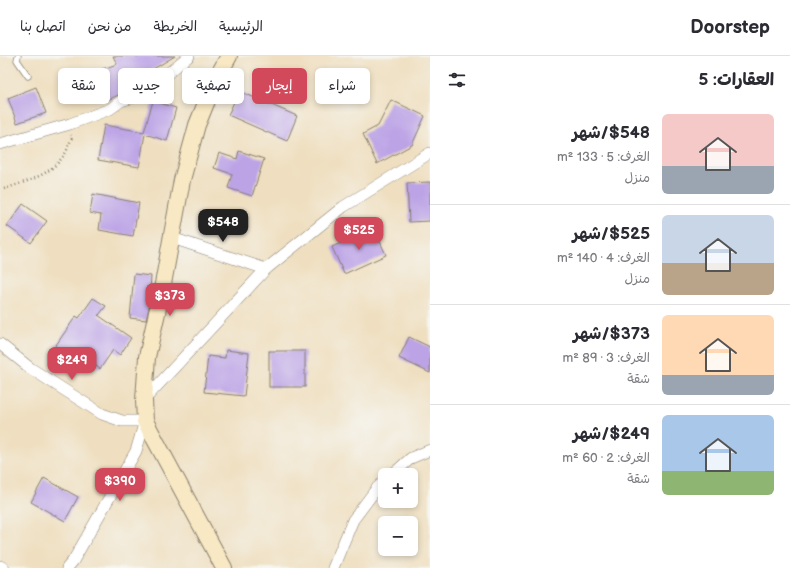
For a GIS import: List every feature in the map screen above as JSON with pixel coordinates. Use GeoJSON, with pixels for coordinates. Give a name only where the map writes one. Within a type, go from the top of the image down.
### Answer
{"type":"FeatureCollection","features":[{"type":"Feature","properties":{"kind":"main road"},"geometry":{"type":"LineString","coordinates":[[224,568],[145,421],[144,400],[147,357],[161,295],[182,180],[197,125],[225,57]]}},
{"type":"Feature","properties":{"kind":"street"},"geometry":{"type":"LineString","coordinates":[[0,144],[70,124],[110,109],[121,101],[134,97],[160,80],[189,56]]}},
{"type":"Feature","properties":{"kind":"street"},"geometry":{"type":"LineString","coordinates":[[144,400],[266,269],[343,207],[430,153]]}},
{"type":"Feature","properties":{"kind":"street"},"geometry":{"type":"LineString","coordinates":[[172,238],[266,269]]}},
{"type":"Feature","properties":{"kind":"street"},"geometry":{"type":"LineString","coordinates":[[0,344],[30,368],[102,414],[122,421],[145,421],[136,451],[73,561],[67,568]]}},
{"type":"Feature","properties":{"kind":"street"},"geometry":{"type":"LineString","coordinates":[[400,468],[412,458],[430,450]]}},
{"type":"Feature","properties":{"kind":"street"},"geometry":{"type":"LineString","coordinates":[[333,568],[354,520],[378,487]]}},
{"type":"Feature","properties":{"kind":"street"},"geometry":{"type":"LineString","coordinates":[[0,566],[4,568]]}},
{"type":"Feature","properties":{"kind":"lane"},"geometry":{"type":"LineString","coordinates":[[18,56],[17,60],[28,76]]}},
{"type":"Feature","properties":{"kind":"path"},"geometry":{"type":"LineString","coordinates":[[4,188],[31,180],[51,170],[65,154],[72,138],[70,124]]}},
{"type":"Feature","properties":{"kind":"building"},"geometry":{"type":"Polygon","coordinates":[[[113,56],[175,56],[155,68],[118,68],[118,95],[110,99],[110,68],[106,68],[117,64],[113,56]]]}},
{"type":"Feature","properties":{"kind":"building"},"geometry":{"type":"Polygon","coordinates":[[[36,87],[46,113],[17,123],[8,98],[36,87]]]}},
{"type":"Feature","properties":{"kind":"building"},"geometry":{"type":"Polygon","coordinates":[[[244,93],[252,97],[252,104],[269,104],[297,116],[287,141],[228,115],[233,104],[244,104],[244,93]]]}},
{"type":"Feature","properties":{"kind":"building"},"geometry":{"type":"Polygon","coordinates":[[[391,100],[425,116],[412,145],[377,164],[363,134],[378,126],[391,100]]]}},
{"type":"Feature","properties":{"kind":"building"},"geometry":{"type":"Polygon","coordinates":[[[152,104],[163,104],[176,108],[167,141],[145,134],[139,167],[98,160],[104,125],[144,132],[152,104]]]}},
{"type":"Feature","properties":{"kind":"building"},"geometry":{"type":"Polygon","coordinates":[[[239,151],[264,159],[252,196],[228,188],[232,174],[214,168],[219,153],[237,159],[239,151]]]}},
{"type":"Feature","properties":{"kind":"building"},"geometry":{"type":"Polygon","coordinates":[[[430,182],[430,221],[409,222],[407,183],[430,182]]]}},
{"type":"Feature","properties":{"kind":"building"},"geometry":{"type":"Polygon","coordinates":[[[93,194],[139,203],[133,236],[99,230],[101,215],[90,213],[93,194]]]}},
{"type":"Feature","properties":{"kind":"building"},"geometry":{"type":"Polygon","coordinates":[[[23,204],[47,221],[31,243],[7,226],[23,204]]]}},
{"type":"Feature","properties":{"kind":"building"},"geometry":{"type":"Polygon","coordinates":[[[374,228],[386,255],[344,274],[332,247],[374,228]]]}},
{"type":"Feature","properties":{"kind":"building"},"geometry":{"type":"Polygon","coordinates":[[[134,274],[151,276],[149,307],[146,320],[130,318],[134,274]]]}},
{"type":"Feature","properties":{"kind":"building"},"geometry":{"type":"Polygon","coordinates":[[[93,298],[106,306],[98,315],[131,338],[120,355],[113,350],[100,369],[84,357],[79,365],[54,348],[76,316],[79,318],[93,298]]]}},
{"type":"Feature","properties":{"kind":"building"},"geometry":{"type":"Polygon","coordinates":[[[409,337],[430,347],[430,373],[399,358],[409,337]]]}},
{"type":"Feature","properties":{"kind":"building"},"geometry":{"type":"Polygon","coordinates":[[[226,350],[249,353],[244,396],[204,392],[208,356],[225,358],[226,350]]]}},
{"type":"Feature","properties":{"kind":"building"},"geometry":{"type":"Polygon","coordinates":[[[269,351],[305,351],[305,387],[269,387],[269,351]]]}},
{"type":"Feature","properties":{"kind":"building"},"geometry":{"type":"Polygon","coordinates":[[[44,478],[78,497],[65,521],[31,502],[44,478]]]}}]}
